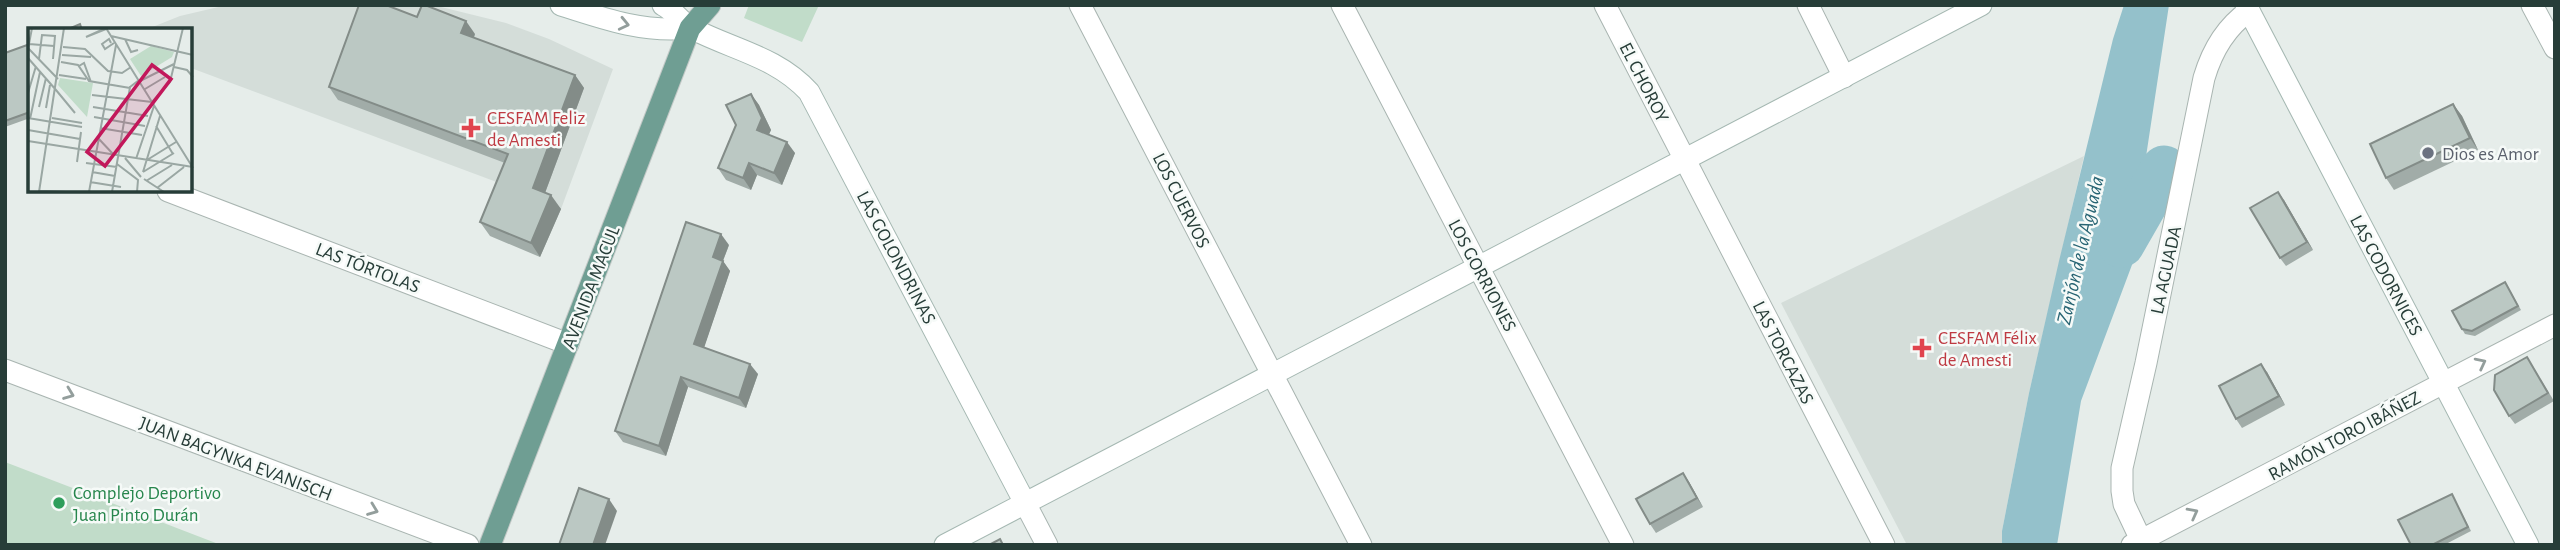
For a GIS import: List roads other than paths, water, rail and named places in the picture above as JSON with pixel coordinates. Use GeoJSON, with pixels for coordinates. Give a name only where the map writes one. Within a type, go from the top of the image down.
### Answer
{"type":"FeatureCollection","features":[{"type":"Feature","properties":{"kind":"main road","name":"AVENIDA MACUL"},"geometry":{"type":"LineString","coordinates":[[690,5],[690,28]]}},
{"type":"Feature","properties":{"kind":"main road","name":"AVENIDA MACUL"},"geometry":{"type":"LineString","coordinates":[[490,545],[690,28],[710,5]]}},
{"type":"Feature","properties":{"kind":"street"},"geometry":{"type":"LineString","coordinates":[[561,5],[639,27],[671,30],[690,28]]}},
{"type":"Feature","properties":{"kind":"street"},"geometry":{"type":"LineString","coordinates":[[663,5],[690,28]]}},
{"type":"Feature","properties":{"kind":"street","name":"LOS CUERVOS"},"geometry":{"type":"LineString","coordinates":[[1080,5],[1361,545]]}},
{"type":"Feature","properties":{"kind":"street","name":"LOS GORRIONES"},"geometry":{"type":"LineString","coordinates":[[1342,5],[1623,545]]}},
{"type":"Feature","properties":{"kind":"street","name":"EL CHOROY"},"geometry":{"type":"LineString","coordinates":[[1605,5],[1685,160]]}},
{"type":"Feature","properties":{"kind":"street"},"geometry":{"type":"LineString","coordinates":[[1808,5],[1844,77]]}},
{"type":"Feature","properties":{"kind":"street"},"geometry":{"type":"LineString","coordinates":[[945,545],[1981,5]]}},
{"type":"Feature","properties":{"kind":"street"},"geometry":{"type":"LineString","coordinates":[[2532,5],[2555,48]]}},
{"type":"Feature","properties":{"kind":"street","name":"LAS CODORNICES"},"geometry":{"type":"LineString","coordinates":[[2248,8],[2529,545]]}},
{"type":"Feature","properties":{"kind":"street","name":"LA AGUADA"},"geometry":{"type":"LineString","coordinates":[[2137,542],[2124,504],[2122,468],[2204,78],[2212,56],[2228,30],[2248,8]]}},
{"type":"Feature","properties":{"kind":"street","name":"LAS GOLONDRINAS"},"geometry":{"type":"LineString","coordinates":[[690,28],[766,59],[783,69],[809,92],[1047,545]]}},
{"type":"Feature","properties":{"kind":"street","name":"LAS TORCAZAS"},"geometry":{"type":"LineString","coordinates":[[1685,160],[1884,545]]}},
{"type":"Feature","properties":{"kind":"street","name":"LAS TÓRTOLAS"},"geometry":{"type":"LineString","coordinates":[[171,192],[568,344]]}},
{"type":"Feature","properties":{"kind":"street","name":"RAMÓN TORO IBÁÑEZ"},"geometry":{"type":"LineString","coordinates":[[2137,542],[2170,536],[2444,383],[2555,325]]}},
{"type":"Feature","properties":{"kind":"street","name":"JUAN BAGYNKA EVANISCH"},"geometry":{"type":"LineString","coordinates":[[5,370],[468,545]]}},
{"type":"Feature","properties":{"kind":"water","name":"Zanjón de la Aguada"},"geometry":{"type":"Polygon","coordinates":[[[2124,5],[2169,5],[2142,183],[2160,190],[2081,401],[2057,545],[2002,545],[2002,531],[2029,393],[2113,39],[2124,5]]]}},
{"type":"Feature","properties":{"kind":"waterway"},"geometry":{"type":"LineString","coordinates":[[2121,244],[2164,169]]}},
{"type":"Feature","properties":{"kind":"place","name":"CESFAM Feliz de Amesti"},"geometry":{"type":"Point","coordinates":[471,128]}},
{"type":"Feature","properties":{"kind":"place","name":"Dios es Amor"},"geometry":{"type":"Point","coordinates":[2428,153]}},
{"type":"Feature","properties":{"kind":"place","name":"CESFAM Félix de Amesti"},"geometry":{"type":"Point","coordinates":[1922,348]}},
{"type":"Feature","properties":{"kind":"place","name":"Complejo Deportivo Juan Pinto Durán"},"geometry":{"type":"Point","coordinates":[59,503]}}]}
